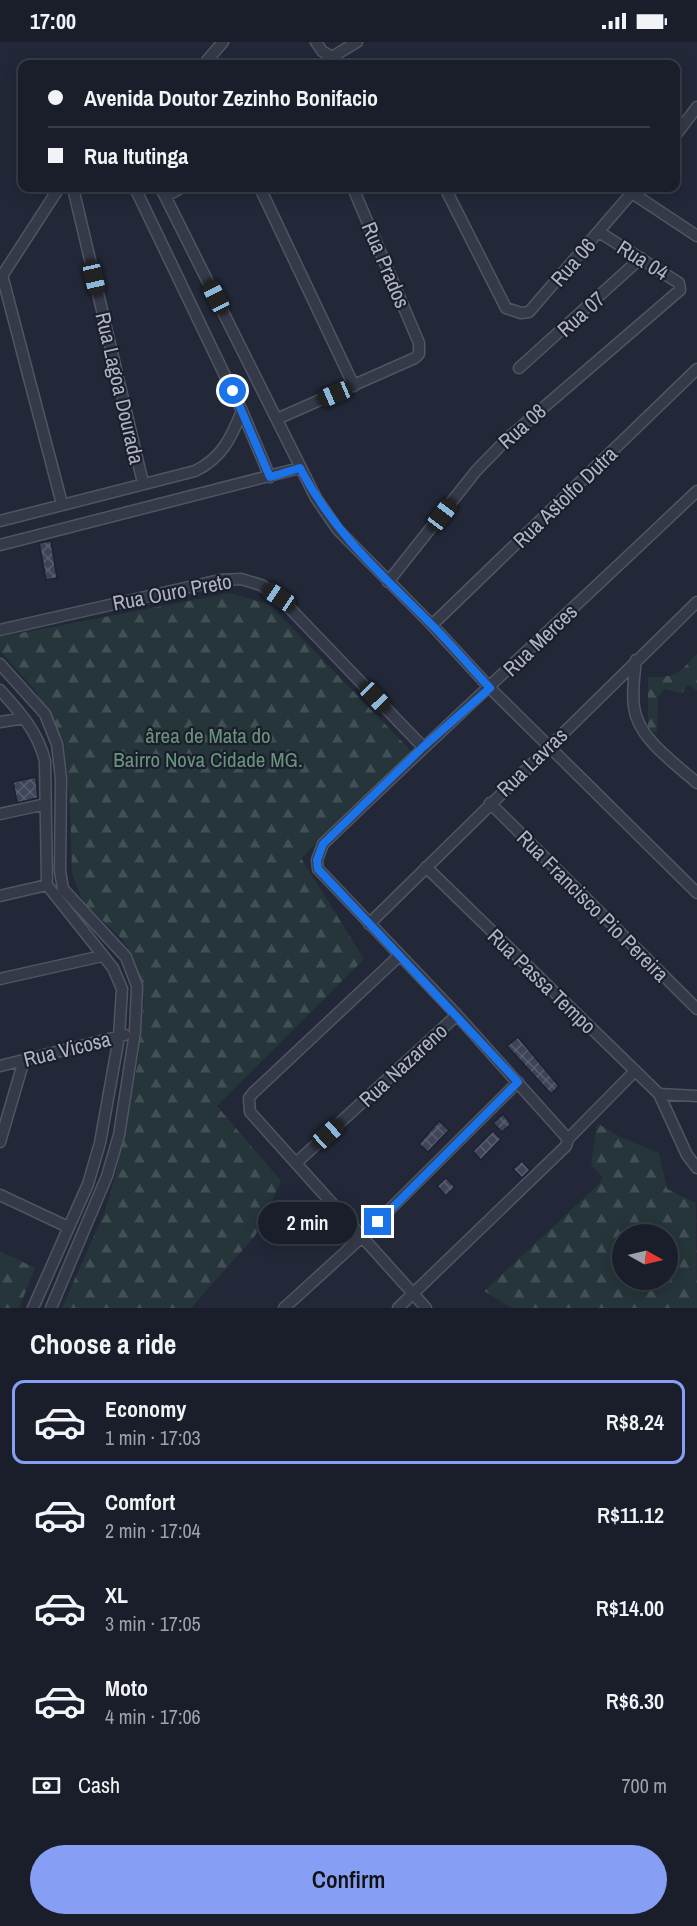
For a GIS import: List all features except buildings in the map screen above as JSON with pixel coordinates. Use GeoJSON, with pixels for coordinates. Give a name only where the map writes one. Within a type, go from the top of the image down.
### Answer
{"type":"FeatureCollection","features":[{"type":"Feature","properties":{"kind":"street"},"geometry":{"type":"LineString","coordinates":[[207,60],[223,42]]}},
{"type":"Feature","properties":{"kind":"street"},"geometry":{"type":"LineString","coordinates":[[316,42],[322,51],[333,57],[357,42]]}},
{"type":"Feature","properties":{"kind":"street"},"geometry":{"type":"LineString","coordinates":[[680,129],[697,107]]}},
{"type":"Feature","properties":{"kind":"street"},"geometry":{"type":"LineString","coordinates":[[56,192],[1,277],[62,504]]}},
{"type":"Feature","properties":{"kind":"street","name":"Rua Lagoa Dourada"},"geometry":{"type":"LineString","coordinates":[[74,192],[143,483]]}},
{"type":"Feature","properties":{"kind":"street"},"geometry":{"type":"LineString","coordinates":[[137,192],[242,411],[270,477]]}},
{"type":"Feature","properties":{"kind":"street"},"geometry":{"type":"LineString","coordinates":[[164,192],[300,468],[316,498],[338,530],[432,625],[490,688],[697,893]]}},
{"type":"Feature","properties":{"kind":"street"},"geometry":{"type":"LineString","coordinates":[[262,192],[354,386],[277,419]]}},
{"type":"Feature","properties":{"kind":"street","name":"Rua Prados"},"geometry":{"type":"LineString","coordinates":[[354,386],[415,358],[418,354],[419,343],[355,192]]}},
{"type":"Feature","properties":{"kind":"street","name":"Rua 06"},"geometry":{"type":"LineString","coordinates":[[447,192],[506,308],[521,314],[529,312],[632,192]]}},
{"type":"Feature","properties":{"kind":"street"},"geometry":{"type":"LineString","coordinates":[[637,192],[697,236]]}},
{"type":"Feature","properties":{"kind":"street","name":"Rua 04"},"geometry":{"type":"LineString","coordinates":[[599,232],[679,283],[679,292]]}},
{"type":"Feature","properties":{"kind":"street","name":"Rua 07"},"geometry":{"type":"LineString","coordinates":[[519,368],[641,258]]}},
{"type":"Feature","properties":{"kind":"street","name":"Rua 08"},"geometry":{"type":"LineString","coordinates":[[388,582],[476,471],[508,438],[679,292]]}},
{"type":"Feature","properties":{"kind":"street","name":"Rua Astolfo Dutra"},"geometry":{"type":"LineString","coordinates":[[432,625],[697,369]]}},
{"type":"Feature","properties":{"kind":"street"},"geometry":{"type":"LineString","coordinates":[[0,521],[195,471],[211,463],[232,437],[242,411]]}},
{"type":"Feature","properties":{"kind":"street"},"geometry":{"type":"LineString","coordinates":[[0,545],[300,468]]}},
{"type":"Feature","properties":{"kind":"street","name":"Rua Merces"},"geometry":{"type":"LineString","coordinates":[[369,924],[318,869],[317,860],[323,844],[423,747],[490,688],[697,491]]}},
{"type":"Feature","properties":{"kind":"street","name":"Rua Ouro Preto"},"geometry":{"type":"LineString","coordinates":[[0,630],[220,579],[241,579],[261,585],[279,597],[423,747]]}},
{"type":"Feature","properties":{"kind":"street","name":"Rua Lavras"},"geometry":{"type":"LineString","coordinates":[[369,924],[697,602]]}},
{"type":"Feature","properties":{"kind":"street"},"geometry":{"type":"LineString","coordinates":[[636,660],[634,708],[638,723],[648,736],[697,783]]}},
{"type":"Feature","properties":{"kind":"street"},"geometry":{"type":"LineString","coordinates":[[0,664],[38,706],[51,727],[57,744],[61,780],[60,871],[63,889],[126,957],[133,970],[138,1001],[121,1127],[110,1166],[51,1308]]}},
{"type":"Feature","properties":{"kind":"street"},"geometry":{"type":"LineString","coordinates":[[0,690],[24,718],[40,743],[45,761],[47,885],[119,978],[122,989],[118,1037],[100,1143],[88,1184],[33,1308]]}},
{"type":"Feature","properties":{"kind":"street"},"geometry":{"type":"LineString","coordinates":[[0,722],[24,718]]}},
{"type":"Feature","properties":{"kind":"street","name":"Rua Francisco Pio Pereira"},"geometry":{"type":"LineString","coordinates":[[490,803],[697,1009]]}},
{"type":"Feature","properties":{"kind":"street"},"geometry":{"type":"LineString","coordinates":[[0,814],[46,804]]}},
{"type":"Feature","properties":{"kind":"street","name":"Rua Passa Tempo"},"geometry":{"type":"LineString","coordinates":[[426,867],[659,1094]]}},
{"type":"Feature","properties":{"kind":"street"},"geometry":{"type":"LineString","coordinates":[[0,896],[47,885]]}},
{"type":"Feature","properties":{"kind":"street"},"geometry":{"type":"LineString","coordinates":[[369,924],[518,1082],[567,1142]]}},
{"type":"Feature","properties":{"kind":"street"},"geometry":{"type":"LineString","coordinates":[[0,979],[102,956]]}},
{"type":"Feature","properties":{"kind":"street"},"geometry":{"type":"LineString","coordinates":[[399,956],[253,1093],[249,1098],[250,1112],[426,1308]]}},
{"type":"Feature","properties":{"kind":"street","name":"Rua Nazareno"},"geometry":{"type":"LineString","coordinates":[[296,1163],[457,1015]]}},
{"type":"Feature","properties":{"kind":"street","name":"Rua Vicosa"},"geometry":{"type":"LineString","coordinates":[[0,1066],[135,1032]]}},
{"type":"Feature","properties":{"kind":"street"},"geometry":{"type":"LineString","coordinates":[[0,1142],[24,1060]]}},
{"type":"Feature","properties":{"kind":"street"},"geometry":{"type":"LineString","coordinates":[[398,1308],[567,1142],[635,1071]]}},
{"type":"Feature","properties":{"kind":"street"},"geometry":{"type":"LineString","coordinates":[[284,1308],[362,1237],[518,1082]]}},
{"type":"Feature","properties":{"kind":"street"},"geometry":{"type":"LineString","coordinates":[[697,1096],[659,1094],[687,1155],[697,1168]]}},
{"type":"Feature","properties":{"kind":"street"},"geometry":{"type":"LineString","coordinates":[[0,1195],[68,1227]]}},
{"type":"Feature","properties":{"kind":"green space","name":"ârea de Mata do Bairro Nova Cidade MG."},"geometry":{"type":"Polygon","coordinates":[[[230,593],[270,605],[412,752],[301,858],[364,959],[217,1106],[281,1181],[255,1236],[191,1308],[62,1308],[105,1211],[115,1177],[138,1062],[144,1000],[134,959],[122,939],[83,902],[72,873],[70,806],[64,741],[35,690],[0,651],[0,637],[230,593]]]}},
{"type":"Feature","properties":{"kind":"green space"},"geometry":{"type":"Polygon","coordinates":[[[697,654],[697,691],[688,684],[682,693],[664,689],[658,698],[657,734],[648,728],[648,677],[665,677],[676,673],[697,654]]]}},
{"type":"Feature","properties":{"kind":"green space"},"geometry":{"type":"Polygon","coordinates":[[[597,1123],[622,1138],[659,1153],[667,1189],[696,1203],[697,1308],[512,1308],[484,1291],[599,1184],[603,1177],[591,1165],[597,1123]]]}},
{"type":"Feature","properties":{"kind":"green space"},"geometry":{"type":"Polygon","coordinates":[[[0,1251],[35,1268],[19,1308],[0,1308],[0,1251]]]}},
{"type":"Feature","properties":{"kind":"route"},"geometry":{"type":"LineString","coordinates":[[233,391],[270,477],[300,468],[316,498],[338,530],[432,625],[490,688],[423,747],[323,844],[317,860],[318,869],[518,1082],[378,1222]]}}]}
